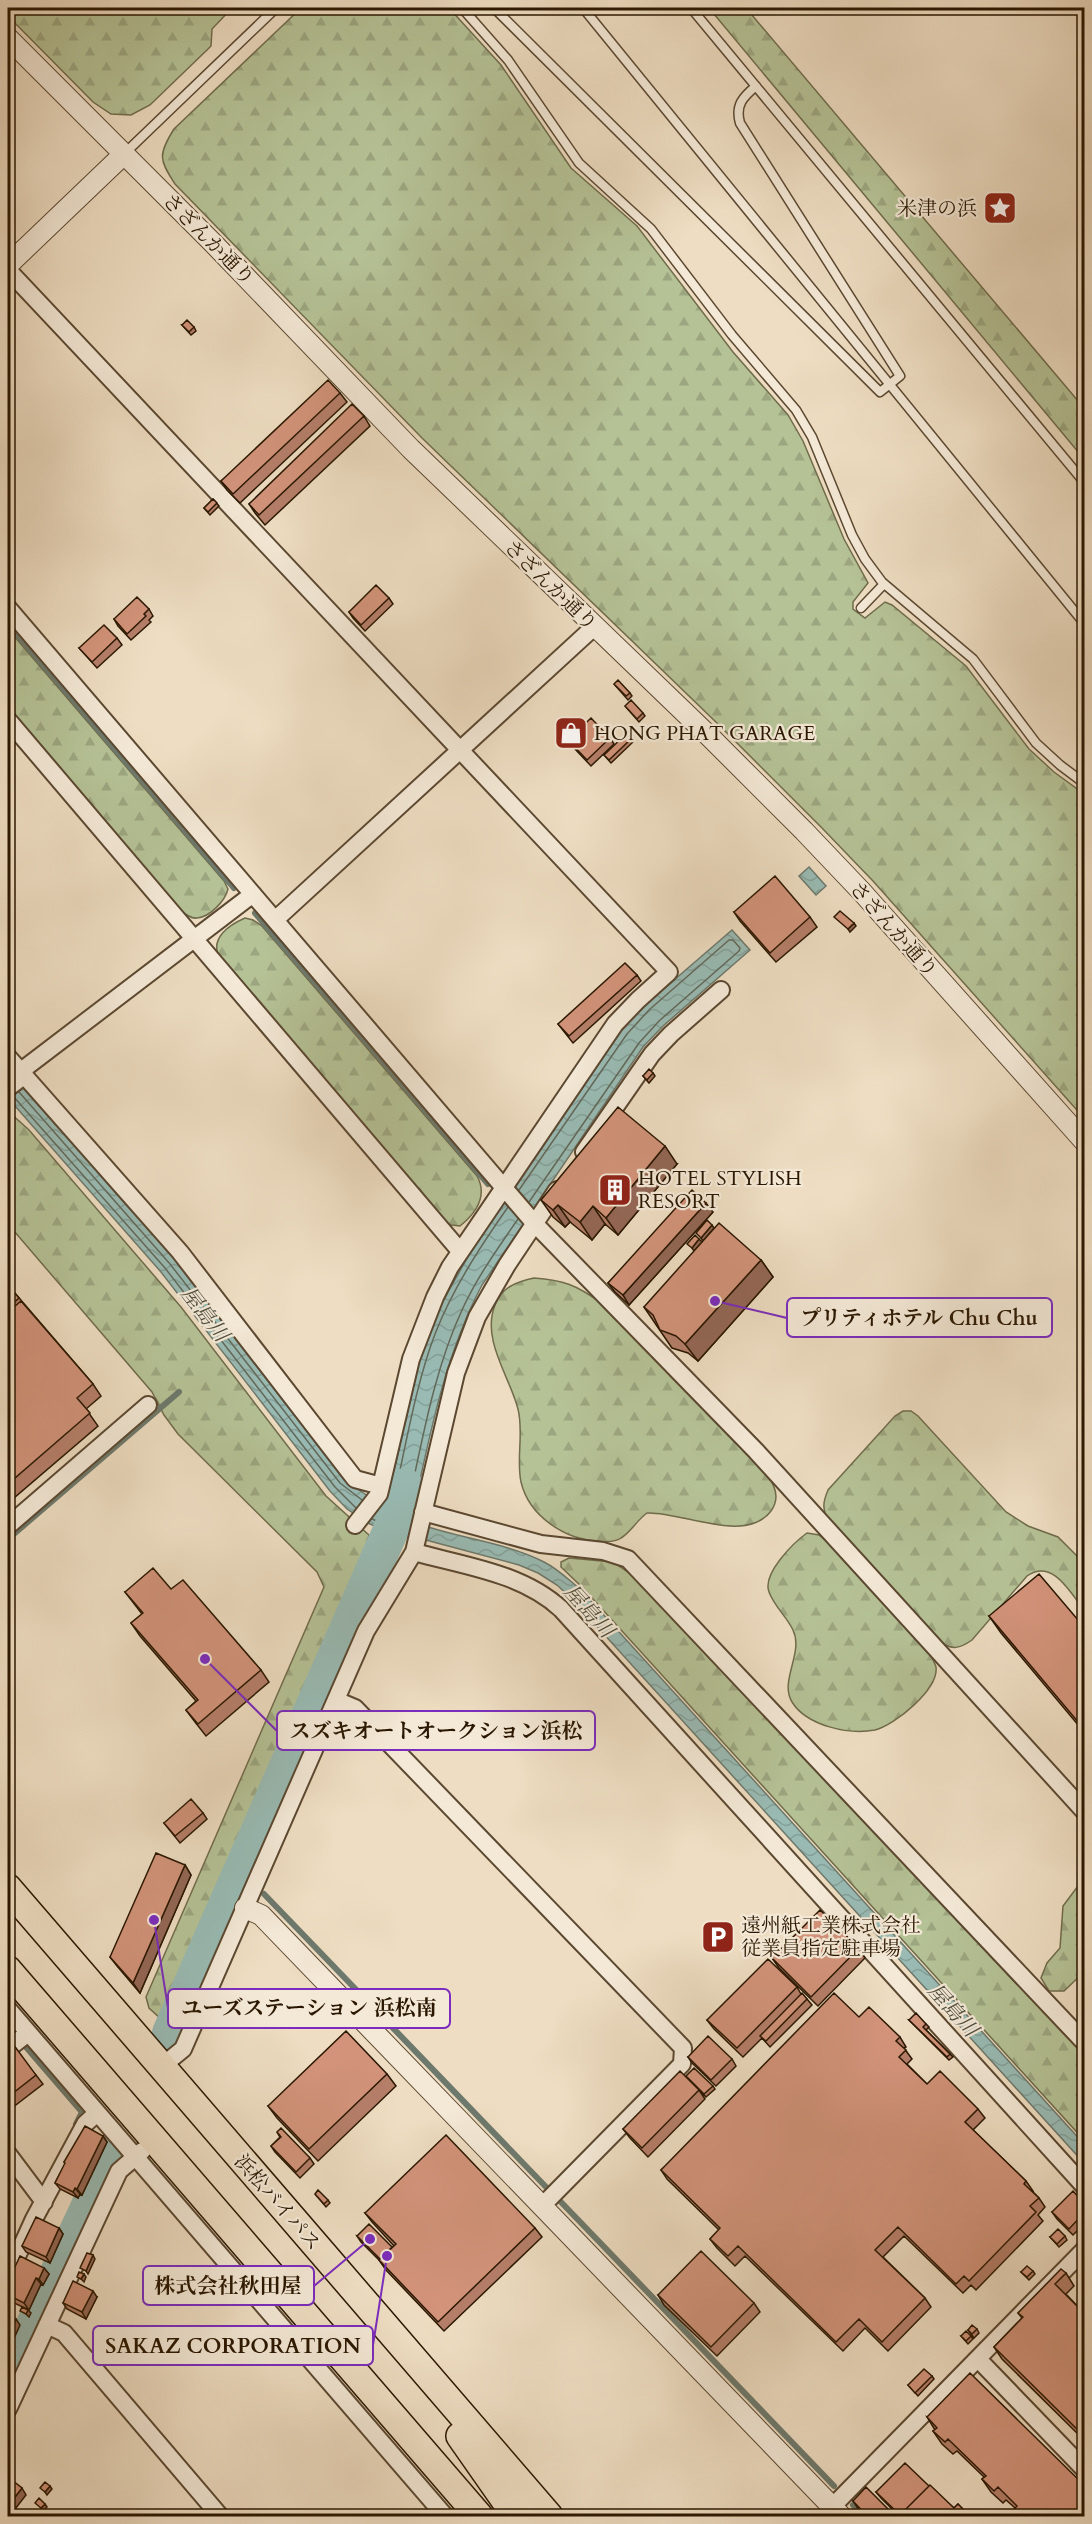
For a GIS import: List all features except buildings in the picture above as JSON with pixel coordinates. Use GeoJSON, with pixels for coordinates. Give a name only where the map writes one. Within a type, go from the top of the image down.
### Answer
{"type":"FeatureCollection","features":[{"type":"Feature","properties":{"kind":"highway","name":"浜松バイパス"},"geometry":{"type":"LineString","coordinates":[[8,1888],[549,2517]]}},
{"type":"Feature","properties":{"kind":"highway"},"geometry":{"type":"LineString","coordinates":[[8,1970],[87,2081],[144,2149],[478,2517]]}},
{"type":"Feature","properties":{"kind":"highway"},"geometry":{"type":"LineString","coordinates":[[420,2368],[466,2446],[516,2517]]}},
{"type":"Feature","properties":{"kind":"street","name":"さざんか通り"},"geometry":{"type":"LineString","coordinates":[[8,38],[246,277],[411,449],[708,735],[819,847],[1084,1141]]}},
{"type":"Feature","properties":{"kind":"street"},"geometry":{"type":"LineString","coordinates":[[8,265],[124,154]]}},
{"type":"Feature","properties":{"kind":"street"},"geometry":{"type":"LineString","coordinates":[[8,270],[669,972],[615,1024],[506,1190],[460,1251],[435,1297],[411,1359],[379,1491],[356,1523]]}},
{"type":"Feature","properties":{"kind":"street"},"geometry":{"type":"LineString","coordinates":[[8,608],[532,1220],[756,1451],[1084,1811]]}},
{"type":"Feature","properties":{"kind":"street"},"geometry":{"type":"LineString","coordinates":[[275,920],[594,627]]}},
{"type":"Feature","properties":{"kind":"street"},"geometry":{"type":"LineString","coordinates":[[8,720],[460,1251]]}},
{"type":"Feature","properties":{"kind":"street"},"geometry":{"type":"LineString","coordinates":[[8,1088],[253,894]]}},
{"type":"Feature","properties":{"kind":"street"},"geometry":{"type":"LineString","coordinates":[[162,2067],[183,2049],[366,1631],[415,1548],[456,1373],[466,1344],[491,1290],[532,1220],[572,1170],[652,1054],[721,990]]}},
{"type":"Feature","properties":{"kind":"street"},"geometry":{"type":"LineString","coordinates":[[8,1057],[180,1252],[355,1479],[379,1491]]}},
{"type":"Feature","properties":{"kind":"street"},"geometry":{"type":"LineString","coordinates":[[8,1526],[119,1419],[148,1405]]}},
{"type":"Feature","properties":{"kind":"street"},"geometry":{"type":"LineString","coordinates":[[423,1516],[542,1544],[616,1553],[628,1559],[1084,2042]]}},
{"type":"Feature","properties":{"kind":"street"},"geometry":{"type":"LineString","coordinates":[[415,1548],[514,1579],[548,1596],[1084,2186]]}},
{"type":"Feature","properties":{"kind":"street"},"geometry":{"type":"LineString","coordinates":[[336,1700],[355,1708],[683,2048],[682,2064],[542,2206]]}},
{"type":"Feature","properties":{"kind":"street"},"geometry":{"type":"LineString","coordinates":[[245,1908],[261,1915],[837,2514],[978,2359],[1084,2250]]}},
{"type":"Feature","properties":{"kind":"street"},"geometry":{"type":"LineString","coordinates":[[8,2009],[28,2033],[87,2081],[97,2113],[144,2149],[445,2517]]}},
{"type":"Feature","properties":{"kind":"street"},"geometry":{"type":"LineString","coordinates":[[8,2049],[28,2033]]}},
{"type":"Feature","properties":{"kind":"street"},"geometry":{"type":"LineString","coordinates":[[8,2276],[85,2124],[97,2113]]}},
{"type":"Feature","properties":{"kind":"street"},"geometry":{"type":"LineString","coordinates":[[8,2409],[119,2170],[144,2149]]}},
{"type":"Feature","properties":{"kind":"street"},"geometry":{"type":"LineString","coordinates":[[8,2154],[44,2202]]}},
{"type":"Feature","properties":{"kind":"street"},"geometry":{"type":"LineString","coordinates":[[47,2325],[64,2333],[220,2517]]}},
{"type":"Feature","properties":{"kind":"street"},"geometry":{"type":"LineString","coordinates":[[978,2359],[1084,2469]]}},
{"type":"Feature","properties":{"kind":"lane"},"geometry":{"type":"LineString","coordinates":[[462,8],[508,60],[579,163],[647,224],[736,340],[796,410],[812,437],[852,535],[865,559],[884,584],[973,659],[1036,743],[1084,783]]}},
{"type":"Feature","properties":{"kind":"lane"},"geometry":{"type":"LineString","coordinates":[[494,8],[880,392],[900,376],[740,123],[739,105],[756,86]]}},
{"type":"Feature","properties":{"kind":"lane"},"geometry":{"type":"LineString","coordinates":[[583,8],[1084,623]]}},
{"type":"Feature","properties":{"kind":"lane"},"geometry":{"type":"LineString","coordinates":[[691,8],[1084,482]]}},
{"type":"Feature","properties":{"kind":"lane"},"geometry":{"type":"LineString","coordinates":[[124,154],[271,9]]}},
{"type":"Feature","properties":{"kind":"lane"},"geometry":{"type":"LineString","coordinates":[[861,608],[884,584]]}},
{"type":"Feature","properties":{"kind":"green space"},"geometry":{"type":"Polygon","coordinates":[[[8,8],[232,8],[212,29],[211,46],[150,105],[131,115],[111,114],[93,102],[8,16],[8,8]]]}},
{"type":"Feature","properties":{"kind":"green space"},"geometry":{"type":"Polygon","coordinates":[[[301,8],[449,8],[501,65],[571,168],[637,226],[733,352],[788,415],[803,441],[844,539],[868,583],[853,602],[853,609],[865,618],[885,602],[892,605],[966,666],[1029,749],[1054,772],[1084,794],[1084,1118],[873,881],[822,828],[719,725],[422,438],[175,184],[162,157],[165,145],[174,129],[301,8]]]}},
{"type":"Feature","properties":{"kind":"green space"},"geometry":{"type":"Polygon","coordinates":[[[709,8],[746,8],[1084,408],[1084,459],[709,8]]]}},
{"type":"Feature","properties":{"kind":"green space"},"geometry":{"type":"Polygon","coordinates":[[[8,629],[224,881],[228,889],[212,912],[195,918],[180,910],[8,708],[8,629]]]}},
{"type":"Feature","properties":{"kind":"green space"},"geometry":{"type":"Polygon","coordinates":[[[245,918],[261,925],[477,1176],[481,1190],[479,1204],[460,1226],[451,1225],[444,1220],[219,957],[217,944],[219,938],[227,928],[245,918]]]}},
{"type":"Feature","properties":{"kind":"green space"},"geometry":{"type":"Polygon","coordinates":[[[8,1111],[29,1130],[181,1307],[326,1496],[369,1535],[370,1554],[169,2013],[160,2018],[149,2008],[146,1997],[324,1587],[317,1572],[178,1434],[164,1415],[152,1392],[8,1224],[8,1111]]]}},
{"type":"Feature","properties":{"kind":"green space"},"geometry":{"type":"Polygon","coordinates":[[[534,1278],[569,1284],[601,1303],[767,1475],[775,1489],[776,1496],[771,1511],[760,1521],[730,1526],[647,1513],[625,1535],[607,1542],[586,1540],[561,1531],[540,1515],[525,1494],[521,1482],[520,1418],[498,1358],[492,1332],[492,1318],[498,1299],[516,1284],[534,1278]]]}},
{"type":"Feature","properties":{"kind":"green space"},"geometry":{"type":"Polygon","coordinates":[[[903,1411],[911,1411],[918,1416],[1006,1512],[1028,1526],[1058,1537],[1084,1563],[1084,1610],[1060,1580],[1044,1571],[1036,1572],[1027,1576],[972,1640],[960,1647],[949,1646],[940,1642],[828,1520],[824,1505],[828,1490],[895,1416],[903,1411]]]}},
{"type":"Feature","properties":{"kind":"green space"},"geometry":{"type":"Polygon","coordinates":[[[807,1533],[819,1535],[831,1545],[930,1654],[936,1665],[931,1685],[914,1705],[904,1714],[875,1730],[841,1730],[818,1723],[799,1710],[789,1694],[788,1685],[796,1639],[793,1630],[771,1597],[768,1585],[780,1559],[807,1533]]]}},
{"type":"Feature","properties":{"kind":"green space"},"geometry":{"type":"Polygon","coordinates":[[[569,1558],[613,1562],[632,1575],[1084,2055],[1084,2140],[583,1588],[561,1567],[561,1562],[569,1558]]]}},
{"type":"Feature","properties":{"kind":"green space"},"geometry":{"type":"Polygon","coordinates":[[[1084,1878],[1084,1972],[1064,1991],[1049,1991],[1041,1978],[1047,1963],[1060,1948],[1063,1906],[1084,1878]]]}},
{"type":"Feature","properties":{"kind":"water"},"geometry":{"type":"Polygon","coordinates":[[[809,867],[826,886],[816,895],[799,876],[809,867]]]}},
{"type":"Feature","properties":{"kind":"water","name":"屋島川"},"geometry":{"type":"Polygon","coordinates":[[[732,930],[750,950],[663,1026],[643,1047],[482,1285],[468,1313],[447,1371],[411,1521],[528,1555],[554,1568],[581,1590],[1084,2144],[1084,2163],[557,1585],[519,1565],[422,1539],[389,1533],[347,1509],[330,1491],[161,1272],[8,1098],[8,1071],[175,1260],[344,1480],[380,1504],[387,1501],[419,1362],[443,1301],[475,1244],[622,1030],[644,1006],[732,930]]]}},
{"type":"Feature","properties":{"kind":"waterway"},"geometry":{"type":"LineString","coordinates":[[8,624],[234,888]]}},
{"type":"Feature","properties":{"kind":"waterway"},"geometry":{"type":"LineString","coordinates":[[255,913],[488,1184]]}},
{"type":"Feature","properties":{"kind":"waterway"},"geometry":{"type":"LineString","coordinates":[[8,1539],[179,1392]]}},
{"type":"Feature","properties":{"kind":"waterway"},"geometry":{"type":"LineString","coordinates":[[170,2033],[393,1525],[405,1486]]}},
{"type":"Feature","properties":{"kind":"waterway"},"geometry":{"type":"LineString","coordinates":[[242,1870],[246,1875]]}},
{"type":"Feature","properties":{"kind":"waterway"},"geometry":{"type":"LineString","coordinates":[[264,1894],[547,2188]]}},
{"type":"Feature","properties":{"kind":"waterway"},"geometry":{"type":"LineString","coordinates":[[8,2026],[14,2033]]}},
{"type":"Feature","properties":{"kind":"waterway"},"geometry":{"type":"LineString","coordinates":[[26,2047],[82,2112],[76,2124]]}},
{"type":"Feature","properties":{"kind":"waterway"},"geometry":{"type":"LineString","coordinates":[[8,2380],[114,2152]]}},
{"type":"Feature","properties":{"kind":"waterway"},"geometry":{"type":"LineString","coordinates":[[560,2201],[834,2486]]}},
{"type":"Feature","properties":{"kind":"waterway"},"geometry":{"type":"LineString","coordinates":[[8,2257],[15,2241]]}},
{"type":"Feature","properties":{"kind":"waterway"},"geometry":{"type":"LineString","coordinates":[[853,2505],[864,2516]]}},
{"type":"Feature","properties":{"kind":"place","name":"米津の浜"},"geometry":{"type":"Point","coordinates":[1000,208]}},
{"type":"Feature","properties":{"kind":"place","name":"HONG PHAT GARAGE"},"geometry":{"type":"Point","coordinates":[571,733]}},
{"type":"Feature","properties":{"kind":"place","name":"HOTEL STYLISH RESORT"},"geometry":{"type":"Point","coordinates":[615,1190]}},
{"type":"Feature","properties":{"kind":"place","name":"プリティホテル Chu Chu"},"geometry":{"type":"Point","coordinates":[715,1301]}},
{"type":"Feature","properties":{"kind":"place","name":"スズキオートオークション浜松"},"geometry":{"type":"Point","coordinates":[205,1659]}},
{"type":"Feature","properties":{"kind":"place","name":"ユーズステーション 浜松南"},"geometry":{"type":"Point","coordinates":[154,1920]}},
{"type":"Feature","properties":{"kind":"place","name":"遠州紙工業株式会社 従業員指定駐車場"},"geometry":{"type":"Point","coordinates":[718,1937]}},
{"type":"Feature","properties":{"kind":"place","name":"株式会社秋田屋"},"geometry":{"type":"Point","coordinates":[370,2239]}},
{"type":"Feature","properties":{"kind":"place","name":"SAKAZ CORPORATION"},"geometry":{"type":"Point","coordinates":[387,2256]}}]}
